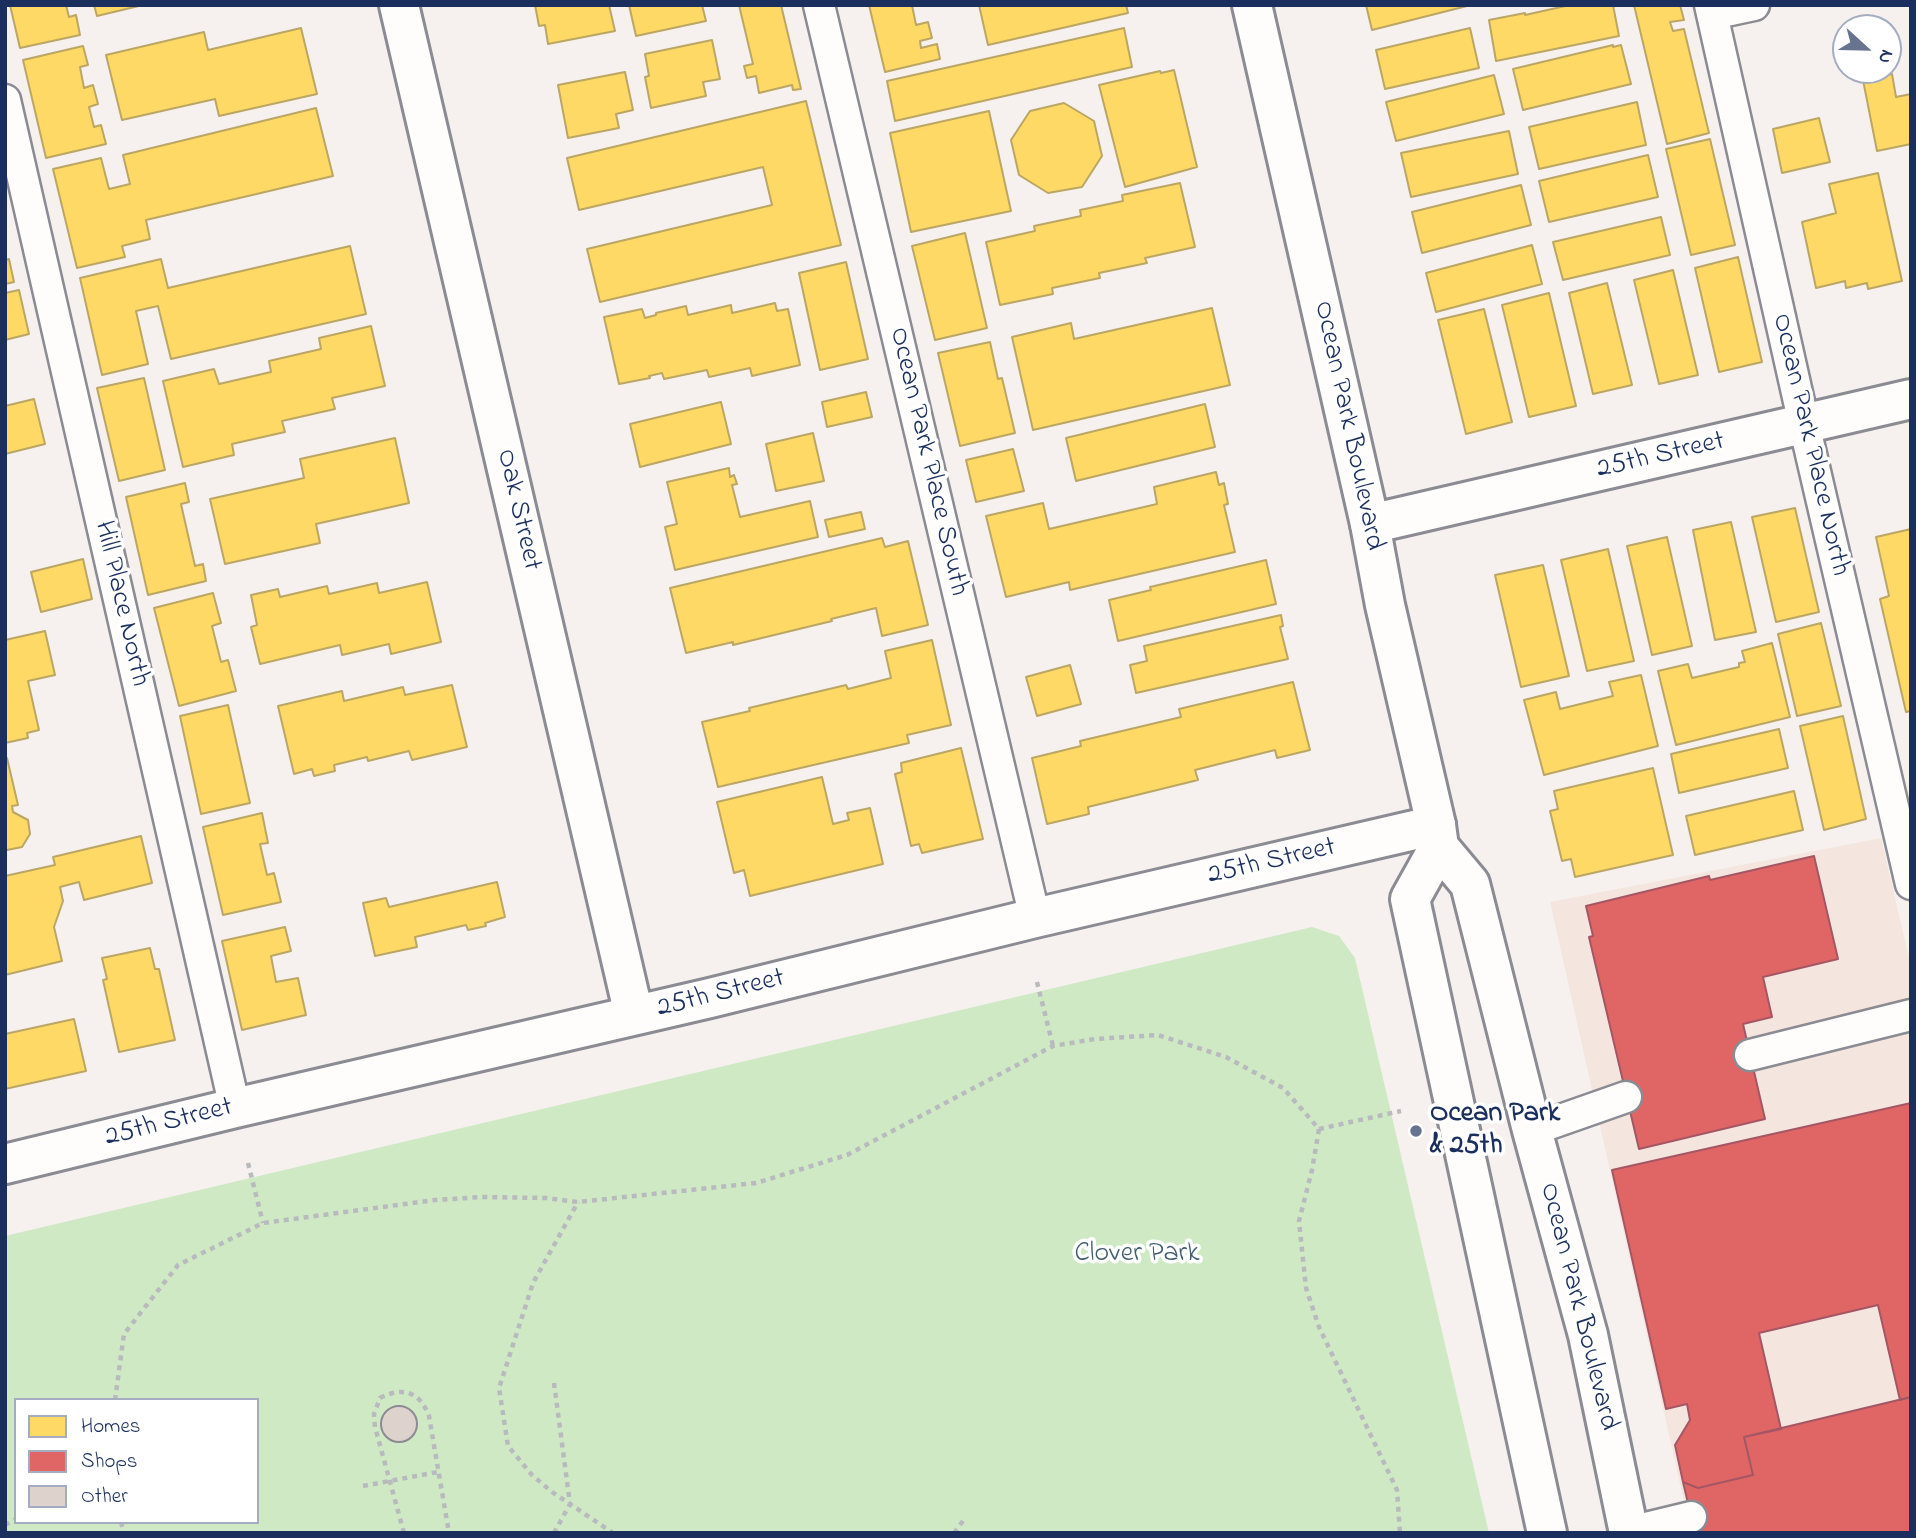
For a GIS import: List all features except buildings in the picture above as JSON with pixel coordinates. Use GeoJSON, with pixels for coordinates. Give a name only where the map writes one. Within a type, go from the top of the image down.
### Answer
{"type":"FeatureCollection","features":[{"type":"Feature","properties":{"kind":"street","name":"Oak Street"},"geometry":{"type":"LineString","coordinates":[[399,5],[635,1016]]}},
{"type":"Feature","properties":{"kind":"street","name":"Ocean Park Boulevard"},"geometry":{"type":"LineString","coordinates":[[1252,5],[1370,524],[1385,605],[1437,836],[1469,884],[1588,1335],[1629,1533]]}},
{"type":"Feature","properties":{"kind":"street","name":"25th Street"},"geometry":{"type":"LineString","coordinates":[[1370,524],[1911,400]]}},
{"type":"Feature","properties":{"kind":"street","name":"25th Street"},"geometry":{"type":"LineString","coordinates":[[5,1164],[635,1016],[1035,918],[1437,836]]}},
{"type":"Feature","properties":{"kind":"street"},"geometry":{"type":"LineString","coordinates":[[1437,836],[1410,899],[1547,1533]]}},
{"type":"Feature","properties":{"kind":"lane","name":"Ocean Park Place South"},"geometry":{"type":"LineString","coordinates":[[819,5],[1035,918]]}},
{"type":"Feature","properties":{"kind":"lane"},"geometry":{"type":"LineString","coordinates":[[1711,10],[1754,5]]}},
{"type":"Feature","properties":{"kind":"lane","name":"Ocean Park Place North"},"geometry":{"type":"LineString","coordinates":[[1711,10],[1911,884]]}},
{"type":"Feature","properties":{"kind":"lane","name":"Hill Place North"},"geometry":{"type":"LineString","coordinates":[[5,100],[235,1108]]}},
{"type":"Feature","properties":{"kind":"lane"},"geometry":{"type":"LineString","coordinates":[[1750,1055],[1911,1015]]}},
{"type":"Feature","properties":{"kind":"lane"},"geometry":{"type":"LineString","coordinates":[[1532,1130],[1626,1097]]}},
{"type":"Feature","properties":{"kind":"lane"},"geometry":{"type":"LineString","coordinates":[[1629,1533],[1691,1517]]}},
{"type":"Feature","properties":{"kind":"path"},"geometry":{"type":"LineString","coordinates":[[1037,982],[1053,1046]]}},
{"type":"Feature","properties":{"kind":"path"},"geometry":{"type":"LineString","coordinates":[[115,1398],[124,1334],[178,1265],[263,1223],[435,1200],[482,1197],[546,1198],[578,1202],[755,1183],[847,1155],[1053,1046],[1095,1039],[1158,1035],[1226,1057],[1283,1088],[1319,1129]]}},
{"type":"Feature","properties":{"kind":"path"},"geometry":{"type":"LineString","coordinates":[[1319,1129],[1401,1111]]}},
{"type":"Feature","properties":{"kind":"path"},"geometry":{"type":"LineString","coordinates":[[1319,1129],[1299,1221],[1306,1288],[1319,1327],[1397,1490],[1400,1533]]}},
{"type":"Feature","properties":{"kind":"path"},"geometry":{"type":"LineString","coordinates":[[248,1163],[263,1223]]}},
{"type":"Feature","properties":{"kind":"path"},"geometry":{"type":"LineString","coordinates":[[578,1202],[533,1283],[499,1388],[508,1446],[552,1492],[613,1533]]}},
{"type":"Feature","properties":{"kind":"path"},"geometry":{"type":"LineString","coordinates":[[554,1383],[570,1504],[554,1533]]}},
{"type":"Feature","properties":{"kind":"path"},"geometry":{"type":"LineString","coordinates":[[404,1533],[375,1427],[374,1414],[380,1398],[393,1392],[410,1393],[424,1402],[429,1416],[449,1533]]}},
{"type":"Feature","properties":{"kind":"path"},"geometry":{"type":"LineString","coordinates":[[363,1486],[438,1472]]}},
{"type":"Feature","properties":{"kind":"path"},"geometry":{"type":"LineString","coordinates":[[954,1533],[966,1517]]}},
{"type":"Feature","properties":{"kind":"shaded area"},"geometry":{"type":"Polygon","coordinates":[[[1881,838],[1911,966],[1911,1533],[1691,1533],[1550,902],[1881,838]]]}},
{"type":"Feature","properties":{"kind":"green space","name":"Clover Park"},"geometry":{"type":"Polygon","coordinates":[[[1312,927],[1339,936],[1355,958],[1489,1533],[5,1533],[5,1236],[1312,927]]]}},
{"type":"Feature","properties":{"kind":"place","name":"Ocean Park & 25th"},"geometry":{"type":"Point","coordinates":[1416,1131]}}]}
